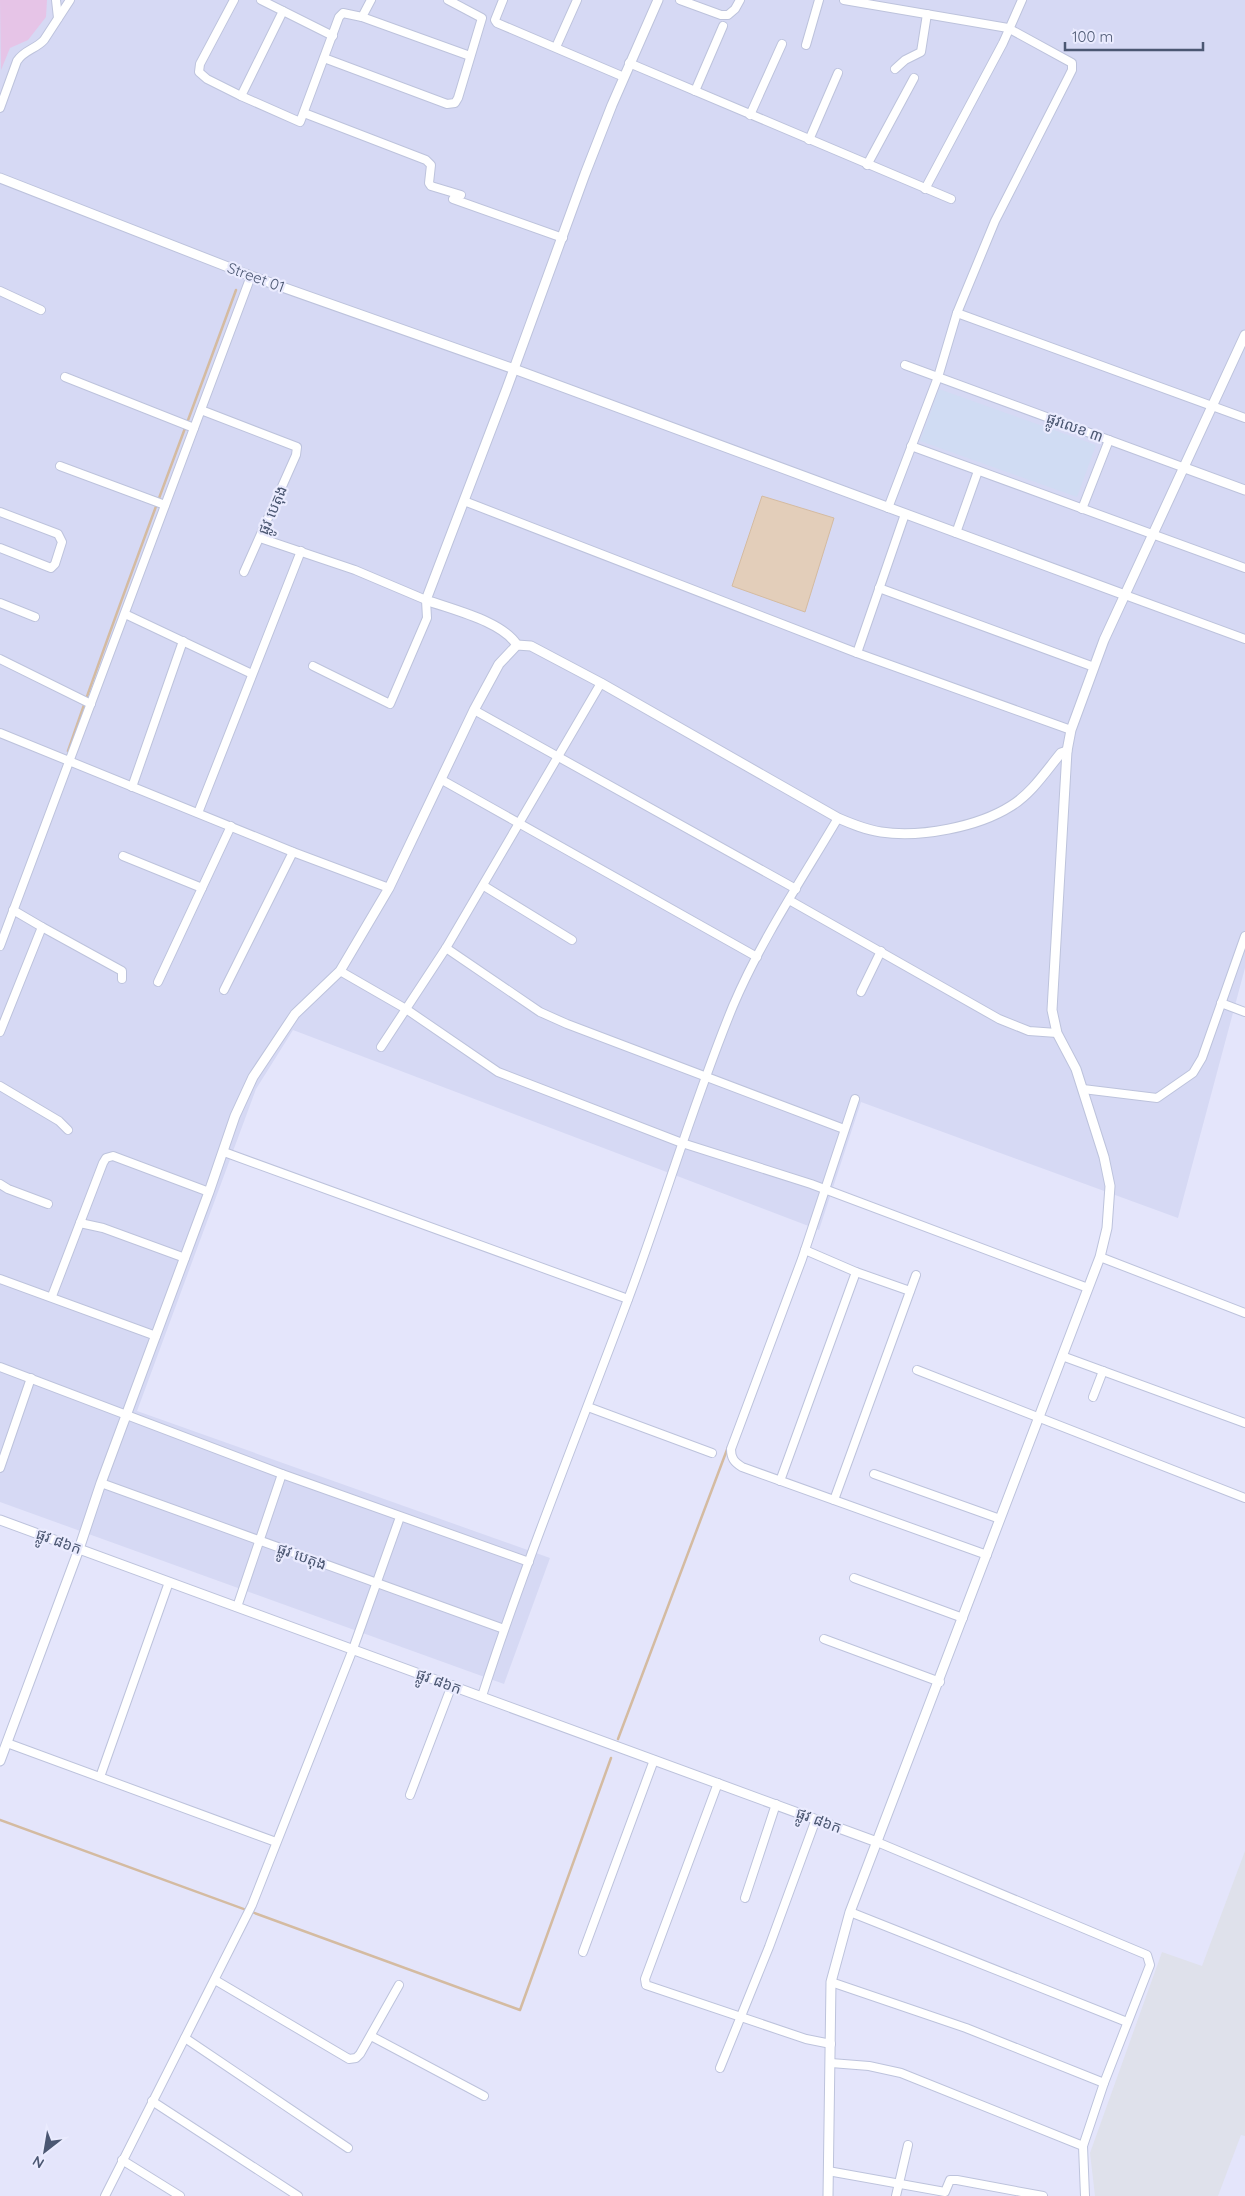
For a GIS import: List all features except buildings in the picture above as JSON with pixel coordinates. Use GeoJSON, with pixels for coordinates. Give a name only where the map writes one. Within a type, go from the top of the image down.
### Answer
{"type":"FeatureCollection","features":[{"type":"Feature","properties":{"kind":"street"},"geometry":{"type":"LineString","coordinates":[[56,0],[58,18]]}},
{"type":"Feature","properties":{"kind":"street"},"geometry":{"type":"LineString","coordinates":[[0,105],[17,61],[24,52],[40,45],[70,0]]}},
{"type":"Feature","properties":{"kind":"street"},"geometry":{"type":"LineString","coordinates":[[234,0],[198,70],[207,79],[300,122],[343,13],[362,17],[470,56]]}},
{"type":"Feature","properties":{"kind":"street"},"geometry":{"type":"LineString","coordinates":[[261,0],[333,36]]}},
{"type":"Feature","properties":{"kind":"street"},"geometry":{"type":"LineString","coordinates":[[362,17],[372,0]]}},
{"type":"Feature","properties":{"kind":"street"},"geometry":{"type":"LineString","coordinates":[[324,58],[447,104],[455,103],[482,18],[448,0]]}},
{"type":"Feature","properties":{"kind":"street"},"geometry":{"type":"LineString","coordinates":[[503,0],[495,20],[497,23],[624,77]]}},
{"type":"Feature","properties":{"kind":"street"},"geometry":{"type":"LineString","coordinates":[[556,47],[577,0]]}},
{"type":"Feature","properties":{"kind":"street"},"geometry":{"type":"LineString","coordinates":[[313,666],[390,704],[427,618],[426,600],[563,238],[585,174],[624,77],[658,0]]}},
{"type":"Feature","properties":{"kind":"street"},"geometry":{"type":"LineString","coordinates":[[680,0],[721,15],[728,15],[736,8],[740,0]]}},
{"type":"Feature","properties":{"kind":"street"},"geometry":{"type":"LineString","coordinates":[[806,46],[819,0]]}},
{"type":"Feature","properties":{"kind":"street"},"geometry":{"type":"LineString","coordinates":[[849,0],[1008,28],[1072,63],[1072,70],[995,221],[957,313],[938,377],[888,508]]}},
{"type":"Feature","properties":{"kind":"street"},"geometry":{"type":"LineString","coordinates":[[925,190],[1002,43],[1022,0]]}},
{"type":"Feature","properties":{"kind":"street"},"geometry":{"type":"LineString","coordinates":[[241,96],[283,11]]}},
{"type":"Feature","properties":{"kind":"street"},"geometry":{"type":"LineString","coordinates":[[895,69],[905,60],[921,52],[927,14]]}},
{"type":"Feature","properties":{"kind":"street"},"geometry":{"type":"LineString","coordinates":[[695,91],[723,26]]}},
{"type":"Feature","properties":{"kind":"street"},"geometry":{"type":"LineString","coordinates":[[750,115],[782,44]]}},
{"type":"Feature","properties":{"kind":"street"},"geometry":{"type":"LineString","coordinates":[[630,63],[925,190],[951,199]]}},
{"type":"Feature","properties":{"kind":"street"},"geometry":{"type":"LineString","coordinates":[[809,140],[838,73]]}},
{"type":"Feature","properties":{"kind":"street"},"geometry":{"type":"LineString","coordinates":[[867,165],[914,78]]}},
{"type":"Feature","properties":{"kind":"street"},"geometry":{"type":"LineString","coordinates":[[304,113],[426,160],[431,165],[429,183],[431,186],[461,194]]}},
{"type":"Feature","properties":{"kind":"street","name":"Street 01"},"geometry":{"type":"LineString","coordinates":[[0,178],[251,276],[514,369],[1125,595]]}},
{"type":"Feature","properties":{"kind":"street"},"geometry":{"type":"LineString","coordinates":[[453,199],[563,238]]}},
{"type":"Feature","properties":{"kind":"street"},"geometry":{"type":"LineString","coordinates":[[0,946],[3,930],[13,910],[70,762],[87,701],[125,614],[188,426],[201,410],[251,276]]}},
{"type":"Feature","properties":{"kind":"street"},"geometry":{"type":"LineString","coordinates":[[0,291],[41,310]]}},
{"type":"Feature","properties":{"kind":"street"},"geometry":{"type":"LineString","coordinates":[[957,313],[1245,418]]}},
{"type":"Feature","properties":{"kind":"street"},"geometry":{"type":"LineString","coordinates":[[828,2196],[832,1982],[850,1912],[1040,1418],[1100,1257],[1107,1228],[1110,1186],[1104,1157],[1076,1069],[1057,1032],[1052,1010],[1067,751],[1071,730],[1094,667],[1125,595],[1242,348],[1245,336]]}},
{"type":"Feature","properties":{"kind":"street","name":"ផ្លូវលេខ ៣"},"geometry":{"type":"LineString","coordinates":[[905,365],[1245,490]]}},
{"type":"Feature","properties":{"kind":"street"},"geometry":{"type":"LineString","coordinates":[[65,377],[188,426]]}},
{"type":"Feature","properties":{"kind":"street","name":"ផ្លូវ បេតុង"},"geometry":{"type":"LineString","coordinates":[[201,410],[297,446],[296,455],[244,572]]}},
{"type":"Feature","properties":{"kind":"street"},"geometry":{"type":"LineString","coordinates":[[1082,509],[1109,440]]}},
{"type":"Feature","properties":{"kind":"street"},"geometry":{"type":"LineString","coordinates":[[911,446],[1245,568]]}},
{"type":"Feature","properties":{"kind":"street"},"geometry":{"type":"LineString","coordinates":[[60,466],[163,505]]}},
{"type":"Feature","properties":{"kind":"street"},"geometry":{"type":"LineString","coordinates":[[956,533],[978,471]]}},
{"type":"Feature","properties":{"kind":"street"},"geometry":{"type":"LineString","coordinates":[[464,501],[858,653],[1071,730]]}},
{"type":"Feature","properties":{"kind":"street"},"geometry":{"type":"LineString","coordinates":[[0,512],[58,534],[62,542],[55,564],[51,568],[0,548]]}},
{"type":"Feature","properties":{"kind":"street"},"geometry":{"type":"LineString","coordinates":[[858,653],[905,514]]}},
{"type":"Feature","properties":{"kind":"street"},"geometry":{"type":"LineString","coordinates":[[260,538],[355,570],[488,624],[511,636],[517,645]]}},
{"type":"Feature","properties":{"kind":"street"},"geometry":{"type":"LineString","coordinates":[[198,813],[301,551]]}},
{"type":"Feature","properties":{"kind":"street"},"geometry":{"type":"LineString","coordinates":[[879,588],[1094,667]]}},
{"type":"Feature","properties":{"kind":"street"},"geometry":{"type":"LineString","coordinates":[[1125,595],[1245,639]]}},
{"type":"Feature","properties":{"kind":"street"},"geometry":{"type":"LineString","coordinates":[[0,603],[34,617]]}},
{"type":"Feature","properties":{"kind":"street"},"geometry":{"type":"LineString","coordinates":[[125,614],[252,674]]}},
{"type":"Feature","properties":{"kind":"street"},"geometry":{"type":"LineString","coordinates":[[132,787],[183,641]]}},
{"type":"Feature","properties":{"kind":"street"},"geometry":{"type":"LineString","coordinates":[[517,645],[531,646],[601,683],[838,818],[863,828],[898,834],[934,831],[971,823],[991,816],[1011,806],[1038,782],[1061,753],[1067,751]]}},
{"type":"Feature","properties":{"kind":"street"},"geometry":{"type":"LineString","coordinates":[[0,1761],[224,1152],[235,1116],[253,1077],[295,1014],[340,971],[389,888],[474,710],[499,664],[517,645]]}},
{"type":"Feature","properties":{"kind":"street"},"geometry":{"type":"LineString","coordinates":[[0,659],[87,701]]}},
{"type":"Feature","properties":{"kind":"street"},"geometry":{"type":"LineString","coordinates":[[381,1047],[484,886],[601,683]]}},
{"type":"Feature","properties":{"kind":"street"},"geometry":{"type":"LineString","coordinates":[[474,710],[796,889]]}},
{"type":"Feature","properties":{"kind":"street"},"geometry":{"type":"LineString","coordinates":[[0,733],[293,852],[389,888]]}},
{"type":"Feature","properties":{"kind":"street"},"geometry":{"type":"LineString","coordinates":[[442,780],[757,957]]}},
{"type":"Feature","properties":{"kind":"street"},"geometry":{"type":"LineString","coordinates":[[482,1696],[504,1629],[628,1299],[682,1142],[734,1004],[757,957],[838,818]]}},
{"type":"Feature","properties":{"kind":"street"},"geometry":{"type":"LineString","coordinates":[[158,982],[231,826]]}},
{"type":"Feature","properties":{"kind":"street"},"geometry":{"type":"LineString","coordinates":[[224,990],[293,852]]}},
{"type":"Feature","properties":{"kind":"street"},"geometry":{"type":"LineString","coordinates":[[123,856],[202,888]]}},
{"type":"Feature","properties":{"kind":"street"},"geometry":{"type":"LineString","coordinates":[[484,886],[572,940]]}},
{"type":"Feature","properties":{"kind":"street"},"geometry":{"type":"LineString","coordinates":[[789,900],[998,1019],[1029,1031],[1057,1032]]}},
{"type":"Feature","properties":{"kind":"street"},"geometry":{"type":"LineString","coordinates":[[13,910],[110,963],[122,971],[122,979]]}},
{"type":"Feature","properties":{"kind":"street"},"geometry":{"type":"LineString","coordinates":[[0,1032],[42,927]]}},
{"type":"Feature","properties":{"kind":"street"},"geometry":{"type":"LineString","coordinates":[[1083,1089],[1157,1098],[1193,1073],[1202,1058],[1245,936]]}},
{"type":"Feature","properties":{"kind":"street"},"geometry":{"type":"LineString","coordinates":[[446,948],[540,1012],[567,1024],[844,1129]]}},
{"type":"Feature","properties":{"kind":"street"},"geometry":{"type":"LineString","coordinates":[[861,992],[881,951]]}},
{"type":"Feature","properties":{"kind":"street"},"geometry":{"type":"LineString","coordinates":[[340,971],[406,1009],[498,1072],[682,1142],[824,1189],[1088,1288]]}},
{"type":"Feature","properties":{"kind":"street"},"geometry":{"type":"LineString","coordinates":[[1221,1003],[1245,1012]]}},
{"type":"Feature","properties":{"kind":"street"},"geometry":{"type":"LineString","coordinates":[[0,1086],[59,1121],[68,1130]]}},
{"type":"Feature","properties":{"kind":"street"},"geometry":{"type":"LineString","coordinates":[[855,1099],[805,1250],[731,1449],[732,1459],[742,1467],[987,1556]]}},
{"type":"Feature","properties":{"kind":"street"},"geometry":{"type":"LineString","coordinates":[[224,1152],[628,1299]]}},
{"type":"Feature","properties":{"kind":"street"},"geometry":{"type":"LineString","coordinates":[[52,1296],[106,1158],[113,1156],[209,1192]]}},
{"type":"Feature","properties":{"kind":"street"},"geometry":{"type":"LineString","coordinates":[[0,1184],[8,1189],[48,1204]]}},
{"type":"Feature","properties":{"kind":"street"},"geometry":{"type":"LineString","coordinates":[[80,1223],[103,1228],[185,1258]]}},
{"type":"Feature","properties":{"kind":"street"},"geometry":{"type":"LineString","coordinates":[[805,1250],[856,1272],[910,1291]]}},
{"type":"Feature","properties":{"kind":"street"},"geometry":{"type":"LineString","coordinates":[[1100,1257],[1245,1313]]}},
{"type":"Feature","properties":{"kind":"street"},"geometry":{"type":"LineString","coordinates":[[780,1480],[856,1272]]}},
{"type":"Feature","properties":{"kind":"street"},"geometry":{"type":"LineString","coordinates":[[834,1500],[916,1275]]}},
{"type":"Feature","properties":{"kind":"street"},"geometry":{"type":"LineString","coordinates":[[0,1279],[52,1296],[156,1336]]}},
{"type":"Feature","properties":{"kind":"street"},"geometry":{"type":"LineString","coordinates":[[1062,1356],[1245,1423]]}},
{"type":"Feature","properties":{"kind":"street"},"geometry":{"type":"LineString","coordinates":[[0,1367],[282,1474],[529,1562]]}},
{"type":"Feature","properties":{"kind":"street"},"geometry":{"type":"LineString","coordinates":[[917,1370],[1007,1403],[1040,1418],[1245,1498]]}},
{"type":"Feature","properties":{"kind":"street"},"geometry":{"type":"LineString","coordinates":[[1093,1397],[1103,1371]]}},
{"type":"Feature","properties":{"kind":"street"},"geometry":{"type":"LineString","coordinates":[[0,1468],[31,1378]]}},
{"type":"Feature","properties":{"kind":"street"},"geometry":{"type":"LineString","coordinates":[[588,1407],[712,1453]]}},
{"type":"Feature","properties":{"kind":"street"},"geometry":{"type":"LineString","coordinates":[[237,1607],[261,1541],[282,1474]]}},
{"type":"Feature","properties":{"kind":"street"},"geometry":{"type":"LineString","coordinates":[[874,1474],[1000,1519]]}},
{"type":"Feature","properties":{"kind":"street","name":"ផ្លូវ បេតុង"},"geometry":{"type":"LineString","coordinates":[[101,1483],[504,1629]]}},
{"type":"Feature","properties":{"kind":"street"},"geometry":{"type":"LineString","coordinates":[[105,2196],[252,1905],[353,1649],[400,1517]]}},
{"type":"Feature","properties":{"kind":"street","name":"ផ្លូវ ៨៦ក"},"geometry":{"type":"LineString","coordinates":[[0,1520],[877,1842]]}},
{"type":"Feature","properties":{"kind":"street"},"geometry":{"type":"LineString","coordinates":[[854,1578],[963,1618]]}},
{"type":"Feature","properties":{"kind":"street"},"geometry":{"type":"LineString","coordinates":[[100,1777],[169,1582]]}},
{"type":"Feature","properties":{"kind":"street"},"geometry":{"type":"LineString","coordinates":[[824,1639],[940,1682]]}},
{"type":"Feature","properties":{"kind":"street"},"geometry":{"type":"LineString","coordinates":[[410,1795],[452,1685]]}},
{"type":"Feature","properties":{"kind":"street"},"geometry":{"type":"LineString","coordinates":[[6,1743],[276,1842]]}},
{"type":"Feature","properties":{"kind":"street"},"geometry":{"type":"LineString","coordinates":[[583,1952],[654,1760]]}},
{"type":"Feature","properties":{"kind":"street"},"geometry":{"type":"LineString","coordinates":[[718,1783],[645,1978],[646,1985],[806,2039],[831,2044]]}},
{"type":"Feature","properties":{"kind":"street"},"geometry":{"type":"LineString","coordinates":[[745,1898],[776,1804]]}},
{"type":"Feature","properties":{"kind":"street"},"geometry":{"type":"LineString","coordinates":[[720,2068],[816,1819]]}},
{"type":"Feature","properties":{"kind":"street"},"geometry":{"type":"LineString","coordinates":[[877,1842],[1147,1955],[1150,1965],[1104,2083],[1083,2146],[1086,2196]]}},
{"type":"Feature","properties":{"kind":"street"},"geometry":{"type":"LineString","coordinates":[[850,1912],[1128,2022]]}},
{"type":"Feature","properties":{"kind":"street"},"geometry":{"type":"LineString","coordinates":[[215,1980],[349,2059],[356,2058],[360,2054],[399,1985]]}},
{"type":"Feature","properties":{"kind":"street"},"geometry":{"type":"LineString","coordinates":[[832,1982],[966,2028],[1104,2083]]}},
{"type":"Feature","properties":{"kind":"street"},"geometry":{"type":"LineString","coordinates":[[371,2036],[484,2096]]}},
{"type":"Feature","properties":{"kind":"street"},"geometry":{"type":"LineString","coordinates":[[184,2038],[348,2148]]}},
{"type":"Feature","properties":{"kind":"street"},"geometry":{"type":"LineString","coordinates":[[831,2063],[869,2066],[901,2074],[1083,2146]]}},
{"type":"Feature","properties":{"kind":"street"},"geometry":{"type":"LineString","coordinates":[[152,2101],[298,2196]]}},
{"type":"Feature","properties":{"kind":"street"},"geometry":{"type":"LineString","coordinates":[[896,2196],[908,2145]]}},
{"type":"Feature","properties":{"kind":"street"},"geometry":{"type":"LineString","coordinates":[[122,2160],[180,2196]]}},
{"type":"Feature","properties":{"kind":"street"},"geometry":{"type":"LineString","coordinates":[[828,2170],[900,2183],[944,2194],[950,2180],[957,2180],[1043,2196]]}},
{"type":"Feature","properties":{"kind":"shaded area"},"geometry":{"type":"Polygon","coordinates":[[[0,0],[1245,0],[1245,968],[1178,1218],[861,1102],[819,1230],[293,1030],[256,1089],[137,1411],[550,1558],[504,1684],[0,1502],[0,0]]]}},
{"type":"Feature","properties":{"kind":"shaded area"},"geometry":{"type":"Polygon","coordinates":[[[0,0],[47,0],[46,17],[28,40],[10,48],[1,70],[0,0]]]}},
{"type":"Feature","properties":{"kind":"shaded area"},"geometry":{"type":"Polygon","coordinates":[[[939,389],[1096,445],[1077,497],[920,441],[939,389]]]}},
{"type":"Feature","properties":{"kind":"shaded area"},"geometry":{"type":"Polygon","coordinates":[[[762,496],[834,518],[805,612],[732,586],[762,496]]]}},
{"type":"Feature","properties":{"kind":"shaded area"},"geometry":{"type":"Polygon","coordinates":[[[1245,1851],[1245,2136],[1241,2135],[1218,2196],[1095,2196],[1090,2153],[1162,1952],[1202,1966],[1245,1851]]]}},
{"type":"Feature","properties":{"kind":"waterway"},"geometry":{"type":"LineString","coordinates":[[68,751],[236,290]]}},
{"type":"Feature","properties":{"kind":"waterway"},"geometry":{"type":"LineString","coordinates":[[618,1739],[728,1447]]}},
{"type":"Feature","properties":{"kind":"waterway"},"geometry":{"type":"LineString","coordinates":[[0,1820],[520,2010],[611,1758]]}}]}
